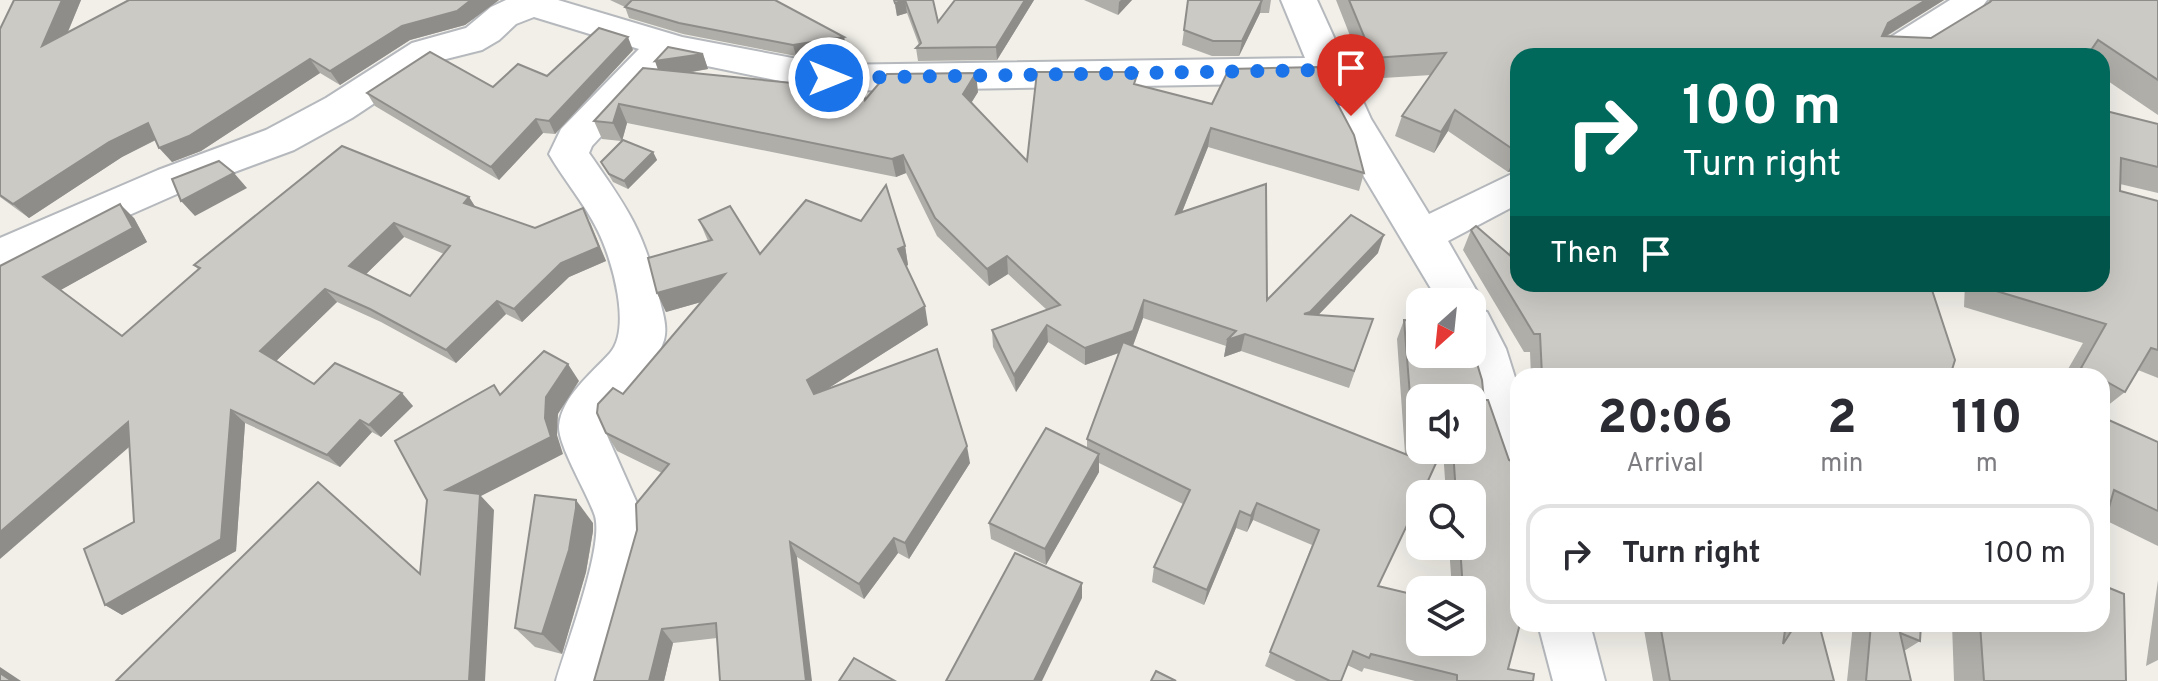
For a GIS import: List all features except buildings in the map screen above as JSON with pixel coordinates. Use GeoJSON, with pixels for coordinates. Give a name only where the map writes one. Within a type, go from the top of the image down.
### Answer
{"type":"FeatureCollection","features":[{"type":"Feature","properties":{"kind":"street"},"geometry":{"type":"LineString","coordinates":[[1299,0],[1325,70],[1389,186],[1453,288]]}},
{"type":"Feature","properties":{"kind":"street"},"geometry":{"type":"LineString","coordinates":[[1901,48],[1959,13],[1969,0]]}},
{"type":"Feature","properties":{"kind":"street"},"geometry":{"type":"LineString","coordinates":[[0,256],[147,190],[280,140],[339,108],[425,52],[467,41],[484,33],[500,15],[518,7],[535,5],[665,45],[829,78],[1325,70]]}},
{"type":"Feature","properties":{"kind":"street"},"geometry":{"type":"LineString","coordinates":[[582,681],[620,545],[620,519],[582,431],[584,414],[632,359],[642,339],[643,321],[629,255],[616,224],[569,154],[575,139],[665,45]]}},
{"type":"Feature","properties":{"kind":"street"},"geometry":{"type":"LineString","coordinates":[[1422,236],[1510,190]]}},
{"type":"Feature","properties":{"kind":"street"},"geometry":{"type":"LineString","coordinates":[[1486,356],[1510,435]]}},
{"type":"Feature","properties":{"kind":"street"},"geometry":{"type":"LineString","coordinates":[[1566,632],[1579,681]]}},
{"type":"Feature","properties":{"kind":"route"},"geometry":{"type":"LineString","coordinates":[[829,78],[1325,70],[1351,116]]}}]}
